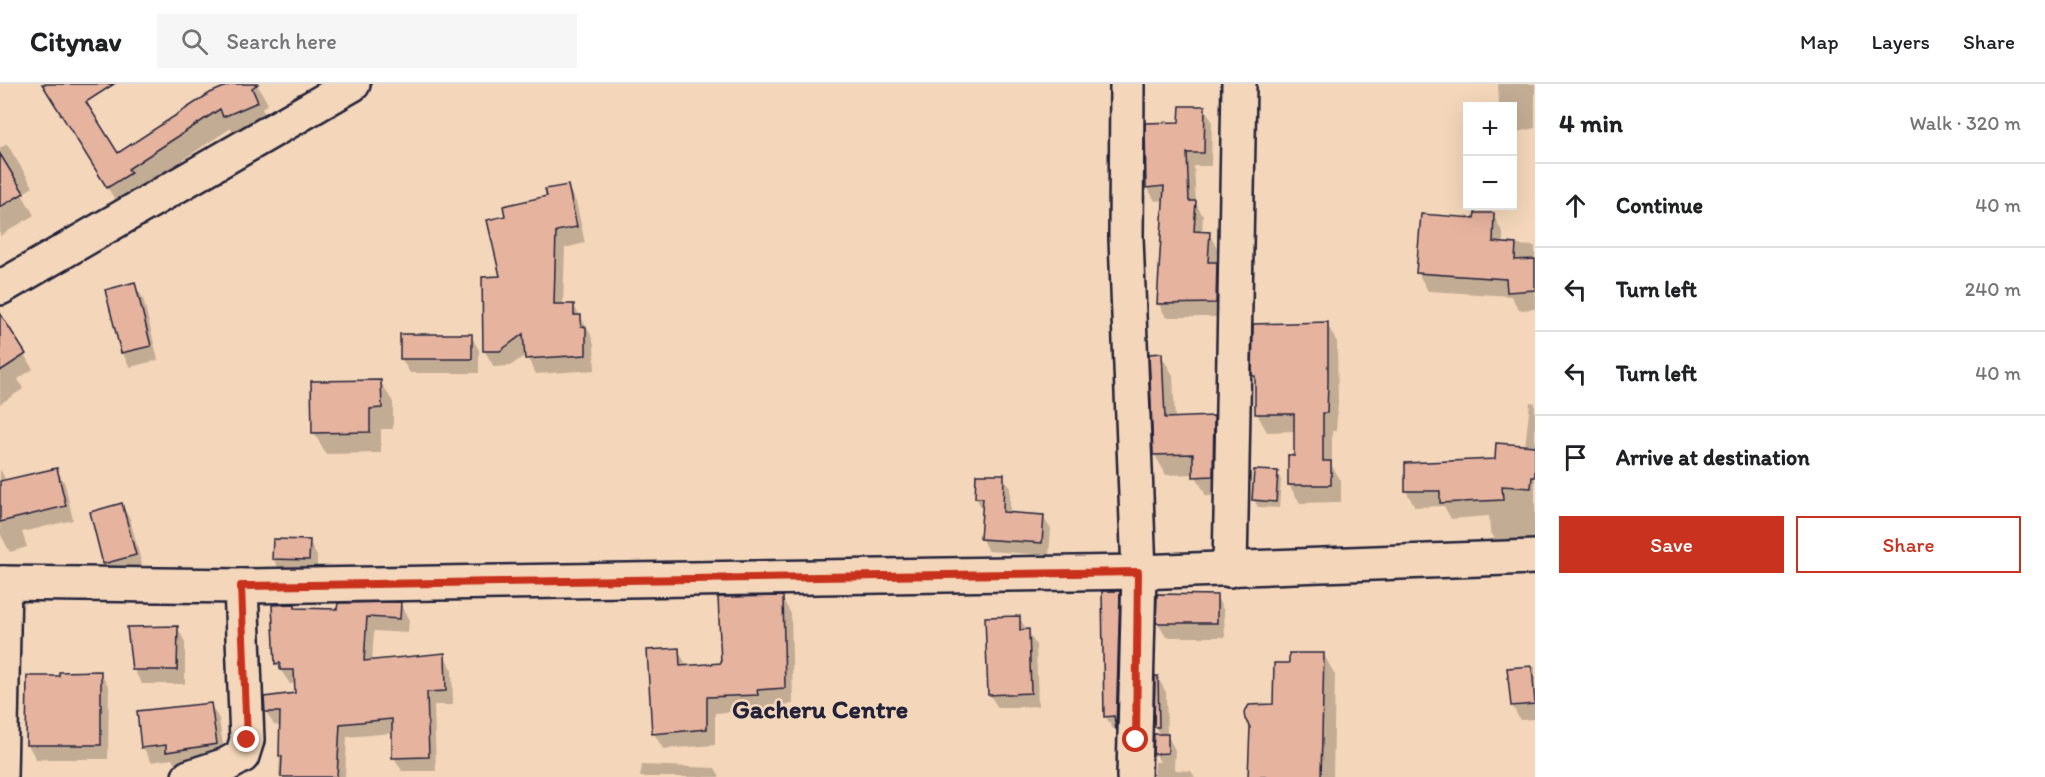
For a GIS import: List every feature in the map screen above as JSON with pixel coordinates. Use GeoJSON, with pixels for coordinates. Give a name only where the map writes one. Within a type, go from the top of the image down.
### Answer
{"type":"FeatureCollection","features":[{"type":"Feature","properties":{"kind":"street"},"geometry":{"type":"LineString","coordinates":[[1127,84],[1126,238],[1138,572],[1134,777]]}},
{"type":"Feature","properties":{"kind":"street"},"geometry":{"type":"LineString","coordinates":[[1230,570],[1239,84]]}},
{"type":"Feature","properties":{"kind":"street"},"geometry":{"type":"LineString","coordinates":[[0,288],[348,85]]}},
{"type":"Feature","properties":{"kind":"street"},"geometry":{"type":"LineString","coordinates":[[0,777],[2,583],[241,586],[1138,572],[1535,556]]}},
{"type":"Feature","properties":{"kind":"street"},"geometry":{"type":"LineString","coordinates":[[189,777],[226,765],[242,756],[247,740],[241,586]]}},
{"type":"Feature","properties":{"kind":"building"},"geometry":{"type":"Polygon","coordinates":[[[42,84],[114,84],[86,102],[118,153],[210,93],[231,84],[258,84],[252,88],[258,102],[223,117],[220,109],[128,169],[131,173],[107,188],[42,84]]]}},
{"type":"Feature","properties":{"kind":"building"},"geometry":{"type":"Polygon","coordinates":[[[1180,106],[1205,106],[1204,153],[1187,153],[1189,201],[1196,201],[1194,231],[1210,232],[1208,262],[1217,262],[1216,303],[1157,304],[1164,186],[1146,188],[1145,123],[1179,122],[1180,106]]]}},
{"type":"Feature","properties":{"kind":"building"},"geometry":{"type":"Polygon","coordinates":[[[0,154],[24,193],[0,207],[0,154]]]}},
{"type":"Feature","properties":{"kind":"building"},"geometry":{"type":"Polygon","coordinates":[[[568,185],[577,227],[556,231],[554,304],[574,304],[574,315],[581,315],[581,326],[586,327],[586,355],[525,359],[523,334],[500,351],[483,351],[482,277],[500,276],[487,220],[505,216],[503,206],[547,196],[545,189],[568,185]]]}},
{"type":"Feature","properties":{"kind":"building"},"geometry":{"type":"Polygon","coordinates":[[[1475,213],[1494,213],[1493,242],[1516,244],[1515,260],[1535,259],[1535,290],[1507,292],[1506,279],[1416,273],[1421,214],[1474,218],[1475,213]]]}},
{"type":"Feature","properties":{"kind":"building"},"geometry":{"type":"Polygon","coordinates":[[[135,282],[151,346],[121,353],[105,290],[135,282]]]}},
{"type":"Feature","properties":{"kind":"building"},"geometry":{"type":"Polygon","coordinates":[[[0,313],[26,354],[0,371],[0,313]]]}},
{"type":"Feature","properties":{"kind":"building"},"geometry":{"type":"Polygon","coordinates":[[[1328,322],[1327,413],[1323,413],[1323,461],[1331,461],[1331,485],[1288,485],[1288,455],[1294,456],[1294,414],[1255,414],[1255,376],[1252,376],[1253,324],[1328,322]]]}},
{"type":"Feature","properties":{"kind":"building"},"geometry":{"type":"Polygon","coordinates":[[[400,334],[472,334],[472,359],[400,359],[400,334]]]}},
{"type":"Feature","properties":{"kind":"building"},"geometry":{"type":"Polygon","coordinates":[[[1162,353],[1165,418],[1214,416],[1213,476],[1193,477],[1193,454],[1153,455],[1149,354],[1162,353]]]}},
{"type":"Feature","properties":{"kind":"building"},"geometry":{"type":"Polygon","coordinates":[[[381,380],[382,408],[370,409],[370,432],[312,433],[311,381],[381,380]]]}},
{"type":"Feature","properties":{"kind":"building"},"geometry":{"type":"Polygon","coordinates":[[[1496,443],[1535,446],[1535,477],[1532,477],[1531,488],[1502,486],[1503,500],[1440,503],[1440,491],[1405,491],[1405,463],[1495,459],[1496,443]]]}},
{"type":"Feature","properties":{"kind":"building"},"geometry":{"type":"Polygon","coordinates":[[[57,468],[66,506],[0,522],[0,481],[57,468]]]}},
{"type":"Feature","properties":{"kind":"building"},"geometry":{"type":"Polygon","coordinates":[[[1254,470],[1278,471],[1276,502],[1252,500],[1254,470]]]}},
{"type":"Feature","properties":{"kind":"building"},"geometry":{"type":"Polygon","coordinates":[[[976,474],[1004,474],[1003,512],[1044,515],[1042,543],[980,539],[983,498],[975,498],[976,474]]]}},
{"type":"Feature","properties":{"kind":"building"},"geometry":{"type":"Polygon","coordinates":[[[122,503],[136,555],[103,564],[90,512],[122,503]]]}},
{"type":"Feature","properties":{"kind":"building"},"geometry":{"type":"Polygon","coordinates":[[[273,539],[310,540],[309,560],[272,559],[273,539]]]}},
{"type":"Feature","properties":{"kind":"building"},"geometry":{"type":"Polygon","coordinates":[[[1102,591],[1120,591],[1116,730],[1114,716],[1104,717],[1102,591]]]}},
{"type":"Feature","properties":{"kind":"building"},"geometry":{"type":"Polygon","coordinates":[[[1157,594],[1217,595],[1217,623],[1156,623],[1157,594]]]}},
{"type":"Feature","properties":{"kind":"building"},"geometry":{"type":"Polygon","coordinates":[[[783,596],[785,688],[757,690],[758,695],[707,697],[707,729],[652,734],[647,650],[679,648],[680,666],[721,663],[718,597],[783,596]]]}},
{"type":"Feature","properties":{"kind":"building"},"geometry":{"type":"Polygon","coordinates":[[[401,602],[400,619],[367,617],[364,661],[445,653],[446,691],[427,692],[429,757],[392,758],[392,719],[340,724],[337,777],[281,777],[280,712],[265,712],[264,697],[295,693],[294,670],[280,670],[280,663],[275,664],[272,605],[295,604],[295,608],[337,609],[338,603],[401,602]]]}},
{"type":"Feature","properties":{"kind":"building"},"geometry":{"type":"Polygon","coordinates":[[[1020,616],[1020,630],[1029,629],[1031,693],[988,695],[985,617],[1020,616]]]}},
{"type":"Feature","properties":{"kind":"building"},"geometry":{"type":"Polygon","coordinates":[[[178,626],[177,670],[132,670],[127,627],[178,626]]]}},
{"type":"Feature","properties":{"kind":"building"},"geometry":{"type":"Polygon","coordinates":[[[1289,653],[1324,653],[1321,777],[1248,777],[1250,727],[1244,713],[1249,705],[1273,704],[1274,663],[1289,663],[1289,653]]]}},
{"type":"Feature","properties":{"kind":"building"},"geometry":{"type":"Polygon","coordinates":[[[1532,666],[1535,704],[1511,706],[1507,668],[1532,666]]]}},
{"type":"Feature","properties":{"kind":"building"},"geometry":{"type":"Polygon","coordinates":[[[101,671],[101,745],[26,745],[27,676],[59,676],[59,672],[101,671]]]}},
{"type":"Feature","properties":{"kind":"building"},"geometry":{"type":"Polygon","coordinates":[[[1155,676],[1158,676],[1159,727],[1154,727],[1155,676]]]}},
{"type":"Feature","properties":{"kind":"building"},"geometry":{"type":"Polygon","coordinates":[[[211,703],[217,744],[166,752],[166,745],[141,748],[137,711],[211,703]]]}},
{"type":"Feature","properties":{"kind":"building"},"geometry":{"type":"Polygon","coordinates":[[[1154,734],[1168,734],[1168,753],[1153,754],[1154,734]]]}},
{"type":"Feature","properties":{"kind":"district","name":"Gacheru Centre"},"geometry":{"type":"Point","coordinates":[820,709]}},
{"type":"Feature","properties":{"kind":"route"},"geometry":{"type":"LineString","coordinates":[[247,740],[248,716],[241,586],[1138,572],[1136,740]]}}]}
